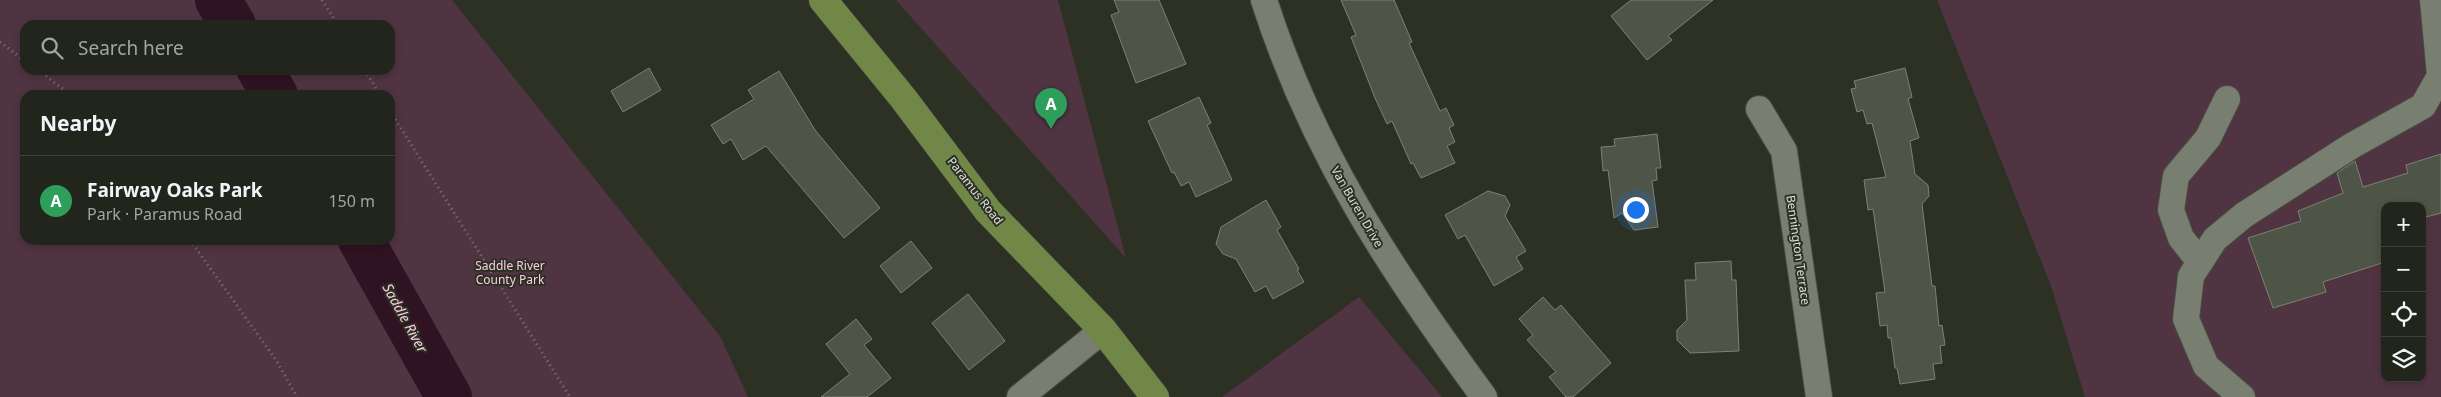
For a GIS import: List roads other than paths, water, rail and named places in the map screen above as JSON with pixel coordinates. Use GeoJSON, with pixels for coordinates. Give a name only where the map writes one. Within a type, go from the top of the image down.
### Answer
{"type":"FeatureCollection","features":[{"type":"Feature","properties":{"kind":"main road","name":"Paramus Road"},"geometry":{"type":"LineString","coordinates":[[822,0],[903,98],[988,211],[1103,330],[1155,397]]}},
{"type":"Feature","properties":{"kind":"street","name":"Van Buren Drive"},"geometry":{"type":"LineString","coordinates":[[1264,0],[1302,102],[1333,168],[1372,235],[1429,322],[1484,397]]}},
{"type":"Feature","properties":{"kind":"street"},"geometry":{"type":"LineString","coordinates":[[2242,397],[2206,366],[2186,319],[2191,276],[2215,239],[2244,215],[2353,145],[2423,106],[2440,76],[2433,0]]}},
{"type":"Feature","properties":{"kind":"street"},"geometry":{"type":"LineString","coordinates":[[2200,262],[2181,238],[2171,210],[2176,176],[2208,138],[2227,99]]}},
{"type":"Feature","properties":{"kind":"street","name":"Bennington Terrace"},"geometry":{"type":"LineString","coordinates":[[1759,109],[1784,151],[1819,397]]}},
{"type":"Feature","properties":{"kind":"street"},"geometry":{"type":"LineString","coordinates":[[1020,397],[1103,330]]}},
{"type":"Feature","properties":{"kind":"waterway","name":"Saddle River"},"geometry":{"type":"LineString","coordinates":[[218,0],[230,20]]}},
{"type":"Feature","properties":{"kind":"waterway","name":"Saddle River"},"geometry":{"type":"LineString","coordinates":[[263,75],[272,90]]}},
{"type":"Feature","properties":{"kind":"waterway","name":"Saddle River"},"geometry":{"type":"LineString","coordinates":[[364,245],[449,397]]}},
{"type":"Feature","properties":{"kind":"place","name":"Fairway Oaks Park"},"geometry":{"type":"Point","coordinates":[1051,129]}},
{"type":"Feature","properties":{"kind":"park label","name":"Saddle River County Park"},"geometry":{"type":"Point","coordinates":[510,273]}}]}
